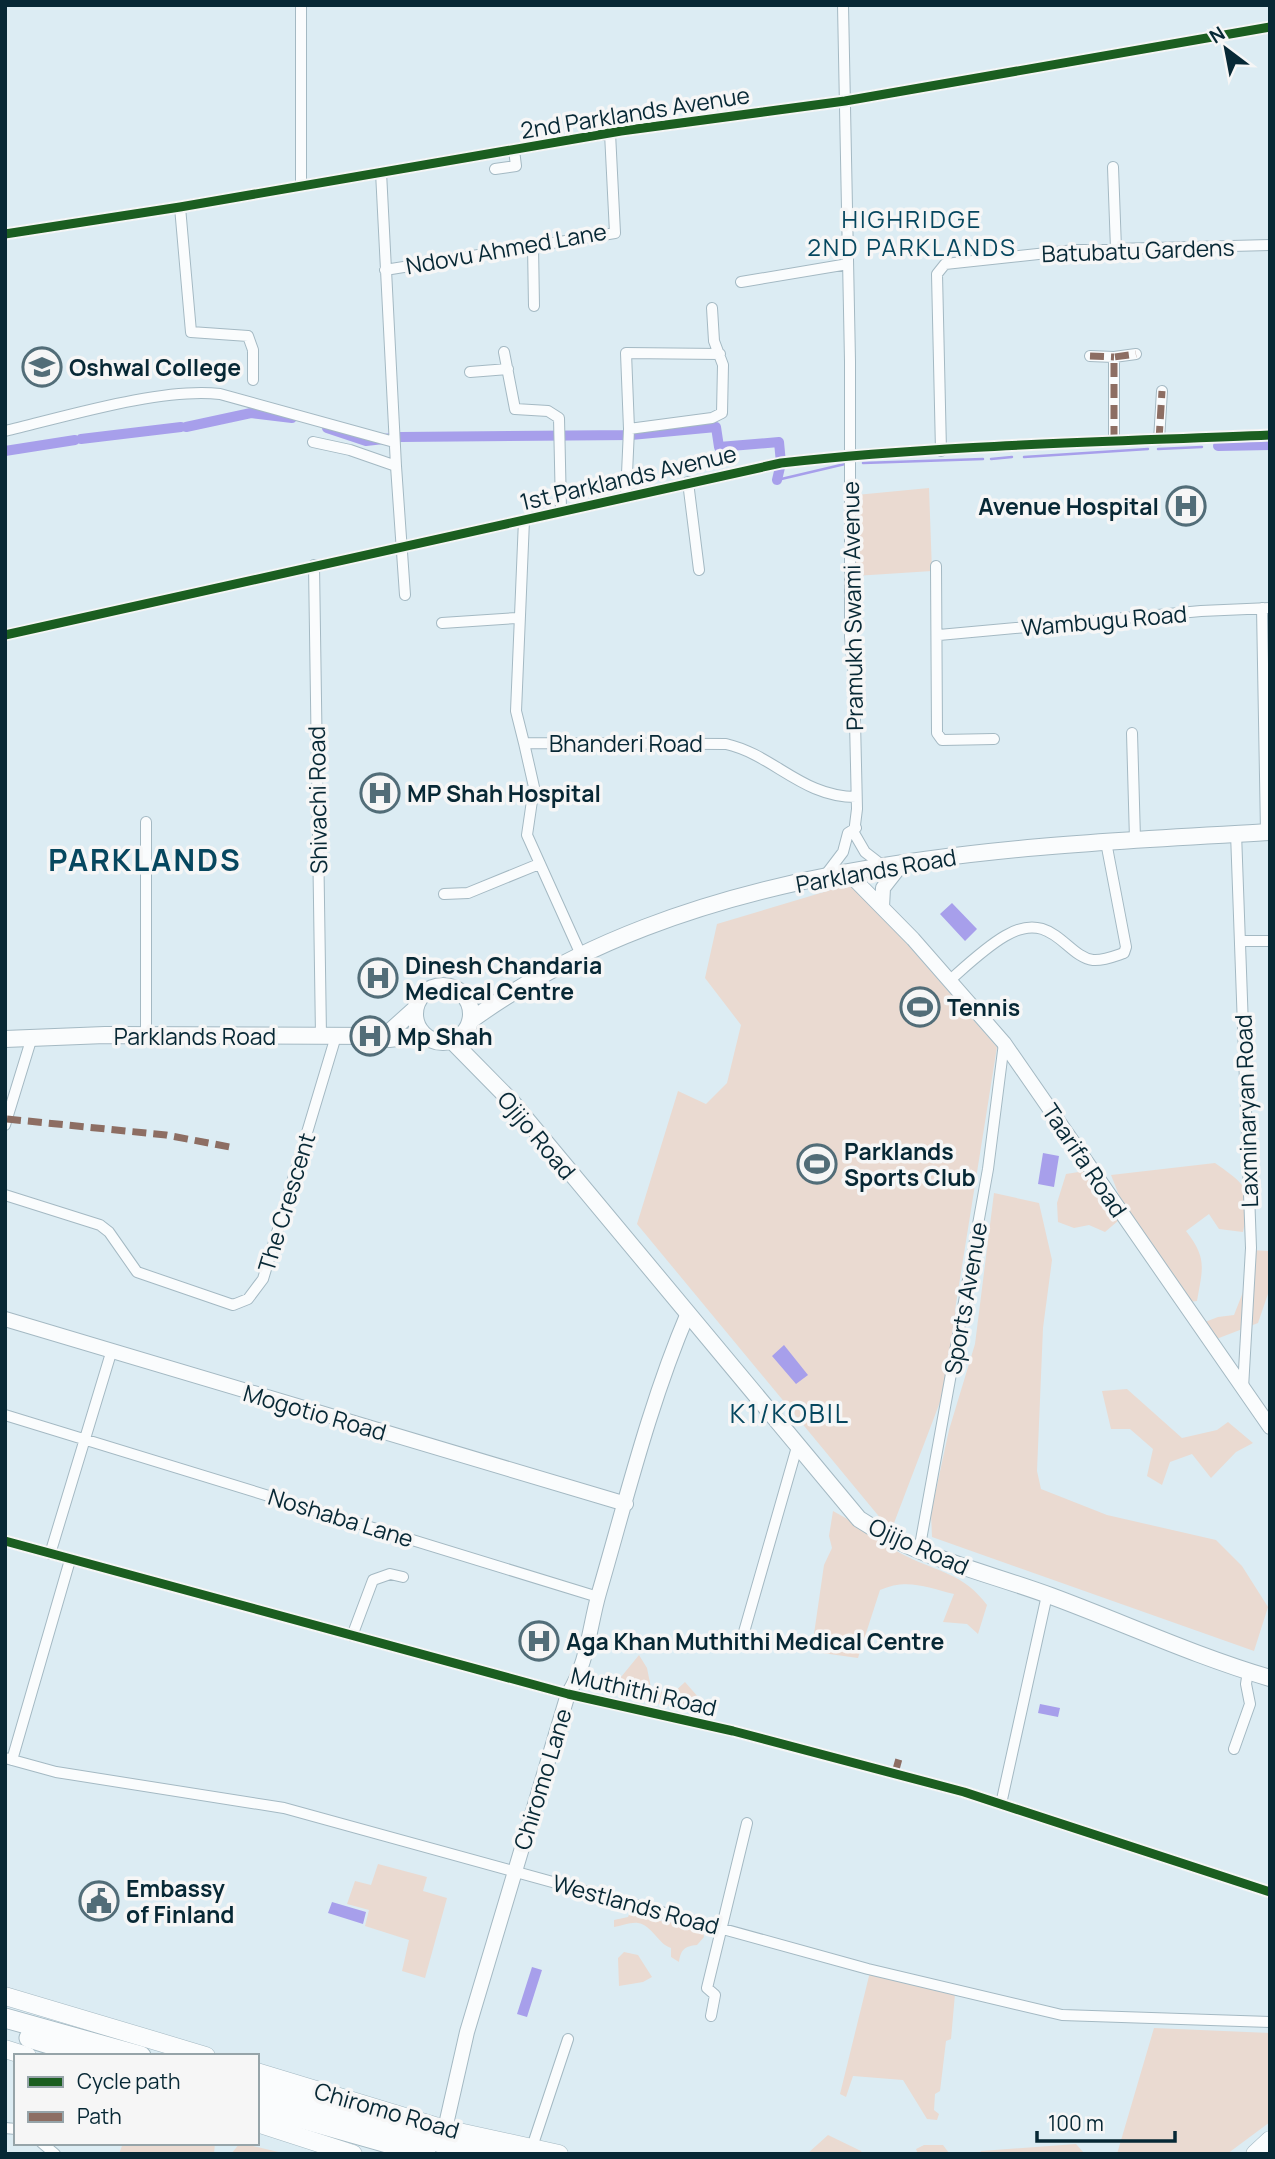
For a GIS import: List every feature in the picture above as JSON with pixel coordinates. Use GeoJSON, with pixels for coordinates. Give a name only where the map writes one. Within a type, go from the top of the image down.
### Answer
{"type":"FeatureCollection","features":[{"type":"Feature","properties":{"kind":"highway"},"geometry":{"type":"LineString","coordinates":[[5,1996],[199,2054]]}},
{"type":"Feature","properties":{"kind":"highway"},"geometry":{"type":"LineString","coordinates":[[5,2018],[134,2054]]}},
{"type":"Feature","properties":{"kind":"highway"},"geometry":{"type":"LineString","coordinates":[[5,2032],[81,2054]]}},
{"type":"Feature","properties":{"kind":"highway","name":"Chiromo Road"},"geometry":{"type":"LineString","coordinates":[[259,2073],[445,2129],[524,2150],[556,2153]]}},
{"type":"Feature","properties":{"kind":"highway"},"geometry":{"type":"LineString","coordinates":[[259,2091],[479,2154]]}},
{"type":"Feature","properties":{"kind":"highway"},"geometry":{"type":"LineString","coordinates":[[259,2107],[426,2154]]}},
{"type":"Feature","properties":{"kind":"highway"},"geometry":{"type":"LineString","coordinates":[[356,2118],[524,2150]]}},
{"type":"Feature","properties":{"kind":"highway"},"geometry":{"type":"LineString","coordinates":[[259,2124],[325,2149],[353,2154]]}},
{"type":"Feature","properties":{"kind":"highway"},"geometry":{"type":"LineString","coordinates":[[1255,2154],[1270,2140]]}},
{"type":"Feature","properties":{"kind":"main road","name":"Parklands Road"},"geometry":{"type":"LineString","coordinates":[[469,1025],[504,997],[639,929],[824,877],[995,851],[1135,839],[1268,832]]}},
{"type":"Feature","properties":{"kind":"main road"},"geometry":{"type":"LineString","coordinates":[[385,1036],[414,1010],[417,1002],[429,989],[446,986],[484,998],[504,997]]}},
{"type":"Feature","properties":{"kind":"main road"},"geometry":{"type":"LineString","coordinates":[[462,993],[471,1011],[470,1057]]}},
{"type":"Feature","properties":{"kind":"main road"},"geometry":{"type":"LineString","coordinates":[[414,1010],[417,1028],[432,1041],[452,1041],[469,1025]]}},
{"type":"Feature","properties":{"kind":"main road","name":"Parklands Road"},"geometry":{"type":"LineString","coordinates":[[5,1039],[146,1035],[385,1036],[389,1039],[423,1035]]}},
{"type":"Feature","properties":{"kind":"main road","name":"Ojijo Road"},"geometry":{"type":"LineString","coordinates":[[452,1041],[470,1057],[688,1313],[859,1519],[919,1551],[1047,1595],[1270,1678]]}},
{"type":"Feature","properties":{"kind":"street"},"geometry":{"type":"LineString","coordinates":[[301,5],[301,186]]}},
{"type":"Feature","properties":{"kind":"street","name":"Pramukh Swami Avenue"},"geometry":{"type":"LineString","coordinates":[[843,5],[848,264],[850,638],[854,677],[856,797],[854,833],[860,846],[883,866]]}},
{"type":"Feature","properties":{"kind":"street","name":"2nd Parklands Avenue"},"geometry":{"type":"LineString","coordinates":[[5,233],[180,207],[610,133],[845,101],[1270,27]]}},
{"type":"Feature","properties":{"kind":"street","name":"Ndovu Ahmed Lane"},"geometry":{"type":"LineString","coordinates":[[385,270],[615,233],[610,133]]}},
{"type":"Feature","properties":{"kind":"street"},"geometry":{"type":"LineString","coordinates":[[495,169],[516,166],[514,150]]}},
{"type":"Feature","properties":{"kind":"street"},"geometry":{"type":"LineString","coordinates":[[1112,167],[1115,249]]}},
{"type":"Feature","properties":{"kind":"street"},"geometry":{"type":"LineString","coordinates":[[381,172],[394,442],[404,544],[405,595]]}},
{"type":"Feature","properties":{"kind":"street"},"geometry":{"type":"LineString","coordinates":[[180,207],[191,332],[248,336],[253,350],[253,380]]}},
{"type":"Feature","properties":{"kind":"street"},"geometry":{"type":"LineString","coordinates":[[533,245],[534,306]]}},
{"type":"Feature","properties":{"kind":"street","name":"Batubatu Gardens"},"geometry":{"type":"LineString","coordinates":[[941,451],[937,286],[941,267],[954,262],[1115,249],[1270,246]]}},
{"type":"Feature","properties":{"kind":"street"},"geometry":{"type":"LineString","coordinates":[[741,282],[848,264]]}},
{"type":"Feature","properties":{"kind":"street"},"geometry":{"type":"LineString","coordinates":[[629,429],[712,418],[722,413],[724,389],[720,354],[714,341],[712,308]]}},
{"type":"Feature","properties":{"kind":"street"},"geometry":{"type":"LineString","coordinates":[[504,352],[515,409],[548,411],[559,418],[561,509]]}},
{"type":"Feature","properties":{"kind":"street"},"geometry":{"type":"LineString","coordinates":[[626,496],[629,429],[626,353],[720,354]]}},
{"type":"Feature","properties":{"kind":"street"},"geometry":{"type":"LineString","coordinates":[[1090,356],[1136,354]]}},
{"type":"Feature","properties":{"kind":"street"},"geometry":{"type":"LineString","coordinates":[[1114,357],[1114,440]]}},
{"type":"Feature","properties":{"kind":"street"},"geometry":{"type":"LineString","coordinates":[[470,372],[508,369]]}},
{"type":"Feature","properties":{"kind":"street"},"geometry":{"type":"LineString","coordinates":[[5,431],[139,401],[200,391],[220,394],[394,442]]}},
{"type":"Feature","properties":{"kind":"street"},"geometry":{"type":"LineString","coordinates":[[1159,440],[1162,391]]}},
{"type":"Feature","properties":{"kind":"street","name":"1st Parklands Avenue"},"geometry":{"type":"LineString","coordinates":[[5,635],[404,544],[524,520],[561,509],[781,463],[850,455],[1114,440],[1270,435]]}},
{"type":"Feature","properties":{"kind":"street"},"geometry":{"type":"LineString","coordinates":[[313,442],[350,450],[396,466]]}},
{"type":"Feature","properties":{"kind":"street"},"geometry":{"type":"LineString","coordinates":[[688,482],[699,570]]}},
{"type":"Feature","properties":{"kind":"street","name":"Bhanderi Road"},"geometry":{"type":"LineString","coordinates":[[524,520],[517,618],[516,711],[524,743],[726,744],[750,752],[824,794],[856,797]]}},
{"type":"Feature","properties":{"kind":"street","name":"Shivachi Road"},"geometry":{"type":"LineString","coordinates":[[314,565],[328,1036]]}},
{"type":"Feature","properties":{"kind":"street"},"geometry":{"type":"LineString","coordinates":[[936,566],[939,737],[942,740],[994,739]]}},
{"type":"Feature","properties":{"kind":"street"},"geometry":{"type":"LineString","coordinates":[[1266,608],[1268,832]]}},
{"type":"Feature","properties":{"kind":"street","name":"Wambugu Road"},"geometry":{"type":"LineString","coordinates":[[939,635],[1266,608]]}},
{"type":"Feature","properties":{"kind":"street"},"geometry":{"type":"LineString","coordinates":[[442,623],[517,618]]}},
{"type":"Feature","properties":{"kind":"street"},"geometry":{"type":"LineString","coordinates":[[1132,733],[1135,839]]}},
{"type":"Feature","properties":{"kind":"street"},"geometry":{"type":"LineString","coordinates":[[524,743],[534,787],[527,835],[582,957]]}},
{"type":"Feature","properties":{"kind":"street"},"geometry":{"type":"LineString","coordinates":[[146,822],[146,1035]]}},
{"type":"Feature","properties":{"kind":"street"},"geometry":{"type":"LineString","coordinates":[[824,877],[843,852],[848,833],[856,828]]}},
{"type":"Feature","properties":{"kind":"street","name":"Laxminaryan Road"},"geometry":{"type":"LineString","coordinates":[[1236,833],[1251,1248],[1243,1388]]}},
{"type":"Feature","properties":{"kind":"street"},"geometry":{"type":"LineString","coordinates":[[950,980],[1006,935],[1030,929],[1055,933],[1084,958],[1094,961],[1124,953],[1126,947],[1107,842]]}},
{"type":"Feature","properties":{"kind":"street"},"geometry":{"type":"LineString","coordinates":[[444,894],[468,893],[539,864]]}},
{"type":"Feature","properties":{"kind":"street"},"geometry":{"type":"LineString","coordinates":[[882,907],[883,888],[901,864]]}},
{"type":"Feature","properties":{"kind":"street","name":"Taarifa Road"},"geometry":{"type":"LineString","coordinates":[[848,873],[950,980],[1004,1044],[1270,1427]]}},
{"type":"Feature","properties":{"kind":"street"},"geometry":{"type":"LineString","coordinates":[[1241,941],[1270,941]]}},
{"type":"Feature","properties":{"kind":"street","name":"The Crescent"},"geometry":{"type":"LineString","coordinates":[[5,1195],[104,1228],[137,1272],[233,1305],[243,1302],[263,1279],[328,1036]]}},
{"type":"Feature","properties":{"kind":"street"},"geometry":{"type":"LineString","coordinates":[[5,1125],[32,1037]]}},
{"type":"Feature","properties":{"kind":"street","name":"Sports Avenue"},"geometry":{"type":"LineString","coordinates":[[919,1551],[988,1169],[1004,1044]]}},
{"type":"Feature","properties":{"kind":"street","name":"Chiromo Lane"},"geometry":{"type":"LineString","coordinates":[[445,2129],[467,2032],[515,1870],[568,1694],[581,1674],[598,1597],[674,1346],[688,1313]]}},
{"type":"Feature","properties":{"kind":"street","name":"Mogotio Road"},"geometry":{"type":"LineString","coordinates":[[5,1319],[57,1333],[111,1353],[626,1504]]}},
{"type":"Feature","properties":{"kind":"street"},"geometry":{"type":"LineString","coordinates":[[50,1554],[111,1353]]}},
{"type":"Feature","properties":{"kind":"street","name":"Noshaba Lane"},"geometry":{"type":"LineString","coordinates":[[5,1415],[598,1597]]}},
{"type":"Feature","properties":{"kind":"street"},"geometry":{"type":"LineString","coordinates":[[742,1639],[797,1447]]}},
{"type":"Feature","properties":{"kind":"street","name":"Muthithi Road"},"geometry":{"type":"LineString","coordinates":[[5,1541],[568,1694],[795,1747],[1001,1804],[1270,1892]]}},
{"type":"Feature","properties":{"kind":"street"},"geometry":{"type":"LineString","coordinates":[[8,1759],[36,1681],[70,1560]]}},
{"type":"Feature","properties":{"kind":"street"},"geometry":{"type":"LineString","coordinates":[[352,1636],[373,1580],[390,1574],[403,1577]]}},
{"type":"Feature","properties":{"kind":"street"},"geometry":{"type":"LineString","coordinates":[[1001,1804],[1047,1595]]}},
{"type":"Feature","properties":{"kind":"street"},"geometry":{"type":"LineString","coordinates":[[1234,1749],[1250,1703],[1246,1684],[1248,1671]]}},
{"type":"Feature","properties":{"kind":"street","name":"Westlands Road"},"geometry":{"type":"LineString","coordinates":[[8,1759],[56,1772],[284,1808],[868,1969],[1062,2015],[1270,2022]]}},
{"type":"Feature","properties":{"kind":"street"},"geometry":{"type":"LineString","coordinates":[[711,2017],[715,1995],[707,1988],[747,1823]]}},
{"type":"Feature","properties":{"kind":"street"},"geometry":{"type":"LineString","coordinates":[[524,2150],[568,2039]]}},
{"type":"Feature","properties":{"kind":"shaded area"},"geometry":{"type":"Polygon","coordinates":[[[929,488],[932,571],[855,576],[856,495],[929,488]]]}},
{"type":"Feature","properties":{"kind":"shaded area","name":"Parklands Sports Club"},"geometry":{"type":"Polygon","coordinates":[[[854,883],[997,1047],[955,1310],[959,1352],[891,1531],[637,1224],[678,1091],[706,1104],[727,1083],[741,1025],[705,978],[717,924],[854,883]]]}},
{"type":"Feature","properties":{"kind":"shaded area"},"geometry":{"type":"Polygon","coordinates":[[[952,903],[977,929],[965,941],[940,914],[952,903]]]}},
{"type":"Feature","properties":{"kind":"shaded area"},"geometry":{"type":"Polygon","coordinates":[[[1043,1153],[1059,1156],[1054,1187],[1038,1184],[1043,1153]]]}},
{"type":"Feature","properties":{"kind":"shaded area"},"geometry":{"type":"Polygon","coordinates":[[[1215,1163],[1235,1178],[1246,1191],[1248,1207],[1243,1232],[1219,1229],[1209,1214],[1186,1231],[1200,1256],[1201,1280],[1197,1301],[1176,1304],[1140,1248],[1111,1175],[1215,1163]]]}},
{"type":"Feature","properties":{"kind":"shaded area"},"geometry":{"type":"Polygon","coordinates":[[[1085,1171],[1119,1220],[1105,1232],[1089,1225],[1074,1228],[1058,1222],[1057,1203],[1066,1174],[1085,1171]]]}},
{"type":"Feature","properties":{"kind":"shaded area"},"geometry":{"type":"Polygon","coordinates":[[[994,1193],[1039,1203],[1052,1260],[1043,1328],[1037,1471],[1041,1489],[1107,1515],[1216,1540],[1242,1566],[1268,1607],[1254,1651],[932,1537],[931,1513],[949,1430],[975,1344],[994,1193]]]}},
{"type":"Feature","properties":{"kind":"shaded area"},"geometry":{"type":"Polygon","coordinates":[[[1250,1250],[1270,1251],[1270,1288],[1258,1323],[1206,1343],[1192,1327],[1218,1317],[1234,1315],[1245,1287],[1250,1250]]]}},
{"type":"Feature","properties":{"kind":"shaded area"},"geometry":{"type":"Polygon","coordinates":[[[784,1345],[808,1375],[796,1384],[772,1356],[784,1345]]]}},
{"type":"Feature","properties":{"kind":"shaded area"},"geometry":{"type":"Polygon","coordinates":[[[1127,1389],[1182,1438],[1217,1430],[1228,1422],[1253,1443],[1236,1452],[1211,1478],[1192,1454],[1170,1462],[1162,1485],[1147,1476],[1153,1449],[1130,1429],[1111,1429],[1102,1391],[1127,1389]]]}},
{"type":"Feature","properties":{"kind":"shaded area"},"geometry":{"type":"Polygon","coordinates":[[[833,1511],[897,1551],[969,1586],[987,1605],[978,1634],[967,1624],[943,1622],[954,1594],[908,1584],[880,1590],[858,1658],[815,1652],[814,1634],[824,1565],[832,1548],[829,1536],[833,1511]]]}},
{"type":"Feature","properties":{"kind":"shaded area"},"geometry":{"type":"Polygon","coordinates":[[[639,1655],[647,1668],[651,1688],[671,1695],[685,1682],[699,1698],[698,1712],[629,1698],[621,1677],[639,1655]]]}},
{"type":"Feature","properties":{"kind":"shaded area"},"geometry":{"type":"Polygon","coordinates":[[[1040,1704],[1060,1708],[1058,1717],[1038,1713],[1040,1704]]]}},
{"type":"Feature","properties":{"kind":"shaded area"},"geometry":{"type":"Polygon","coordinates":[[[378,1864],[427,1877],[423,1891],[447,1898],[425,1978],[402,1971],[409,1940],[365,1926],[369,1910],[347,1904],[355,1881],[371,1885],[378,1864]]]}},
{"type":"Feature","properties":{"kind":"shaded area"},"geometry":{"type":"Polygon","coordinates":[[[332,1902],[366,1912],[363,1924],[328,1913],[332,1902]]]}},
{"type":"Feature","properties":{"kind":"shaded area"},"geometry":{"type":"Polygon","coordinates":[[[631,1910],[642,1912],[655,1920],[702,1926],[704,1937],[697,1945],[684,1949],[679,1962],[671,1957],[671,1948],[643,1924],[632,1923],[614,1927],[614,1920],[628,1917],[631,1910]]]}},
{"type":"Feature","properties":{"kind":"shaded area"},"geometry":{"type":"Polygon","coordinates":[[[624,1952],[638,1955],[652,1977],[643,1982],[619,1986],[618,1958],[624,1952]]]}},
{"type":"Feature","properties":{"kind":"shaded area"},"geometry":{"type":"Polygon","coordinates":[[[532,1967],[542,1970],[527,2017],[517,2014],[532,1967]]]}},
{"type":"Feature","properties":{"kind":"shaded area"},"geometry":{"type":"Polygon","coordinates":[[[870,1972],[955,1994],[951,2039],[946,2041],[940,2091],[935,2094],[934,2110],[939,2114],[937,2120],[927,2119],[903,2080],[853,2076],[846,2097],[840,2094],[870,1972]]]}},
{"type":"Feature","properties":{"kind":"shaded area"},"geometry":{"type":"Polygon","coordinates":[[[1154,2028],[1270,2033],[1270,2122],[1227,2154],[1117,2154],[1154,2028]]]}},
{"type":"Feature","properties":{"kind":"shaded area"},"geometry":{"type":"Polygon","coordinates":[[[828,2135],[861,2151],[863,2154],[807,2154],[828,2135]]]}},
{"type":"Feature","properties":{"kind":"shaded area"},"geometry":{"type":"Polygon","coordinates":[[[1076,2144],[1084,2153],[979,2154],[981,2151],[1076,2144]]]}},
{"type":"Feature","properties":{"kind":"shaded area"},"geometry":{"type":"Polygon","coordinates":[[[122,2145],[215,2145],[214,2154],[119,2154],[122,2145]]]}},
{"type":"Feature","properties":{"kind":"shaded area"},"geometry":{"type":"Polygon","coordinates":[[[238,2145],[249,2145],[287,2154],[231,2154],[238,2145]]]}},
{"type":"Feature","properties":{"kind":"shaded area"},"geometry":{"type":"Polygon","coordinates":[[[924,2145],[943,2145],[949,2153],[918,2154],[916,2149],[924,2145]]]}},
{"type":"Feature","properties":{"kind":"waterway"},"geometry":{"type":"LineString","coordinates":[[186,427],[251,413],[292,418]]}},
{"type":"Feature","properties":{"kind":"waterway"},"geometry":{"type":"LineString","coordinates":[[81,439],[181,427]]}},
{"type":"Feature","properties":{"kind":"waterway"},"geometry":{"type":"LineString","coordinates":[[327,428],[366,441],[401,437],[631,435],[716,427],[719,447],[779,442],[781,463],[777,480]]}},
{"type":"Feature","properties":{"kind":"waterway"},"geometry":{"type":"LineString","coordinates":[[5,451],[75,440]]}},
{"type":"Feature","properties":{"kind":"waterway"},"geometry":{"type":"LineString","coordinates":[[1218,446],[1270,445]]}},
{"type":"Feature","properties":{"kind":"waterway"},"geometry":{"type":"LineString","coordinates":[[1158,449],[1202,447]]}},
{"type":"Feature","properties":{"kind":"waterway"},"geometry":{"type":"LineString","coordinates":[[1024,457],[1148,449]]}},
{"type":"Feature","properties":{"kind":"waterway"},"geometry":{"type":"LineString","coordinates":[[991,459],[1012,457]]}},
{"type":"Feature","properties":{"kind":"waterway"},"geometry":{"type":"LineString","coordinates":[[863,463],[983,459]]}},
{"type":"Feature","properties":{"kind":"waterway"},"geometry":{"type":"LineString","coordinates":[[777,480],[845,464]]}},
{"type":"Feature","properties":{"kind":"marked path"},"geometry":{"type":"LineString","coordinates":[[1114,440],[1114,357],[1136,354]]}},
{"type":"Feature","properties":{"kind":"marked path"},"geometry":{"type":"LineString","coordinates":[[1090,356],[1114,357]]}},
{"type":"Feature","properties":{"kind":"marked path"},"geometry":{"type":"LineString","coordinates":[[1159,440],[1162,391]]}},
{"type":"Feature","properties":{"kind":"marked path"},"geometry":{"type":"LineString","coordinates":[[7,1119],[166,1135],[230,1147]]}},
{"type":"Feature","properties":{"kind":"marked path"},"geometry":{"type":"LineString","coordinates":[[895,1773],[900,1755]]}},
{"type":"Feature","properties":{"kind":"cycle path"},"geometry":{"type":"LineString","coordinates":[[5,234],[180,207],[621,131],[845,101],[1270,27]]}},
{"type":"Feature","properties":{"kind":"cycle path"},"geometry":{"type":"LineString","coordinates":[[5,635],[781,463],[964,448],[1270,435]]}},
{"type":"Feature","properties":{"kind":"cycle path"},"geometry":{"type":"LineString","coordinates":[[5,1541],[568,1694],[733,1731],[964,1792],[1270,1892]]}},
{"type":"Feature","properties":{"kind":"place","name":"Oshwal College"},"geometry":{"type":"Point","coordinates":[42,367]}},
{"type":"Feature","properties":{"kind":"place","name":"Avenue Hospital"},"geometry":{"type":"Point","coordinates":[1186,506]}},
{"type":"Feature","properties":{"kind":"place","name":"MP Shah Hospital"},"geometry":{"type":"Point","coordinates":[380,793]}},
{"type":"Feature","properties":{"kind":"place","name":"Dinesh Chandaria Medical Centre"},"geometry":{"type":"Point","coordinates":[378,978]}},
{"type":"Feature","properties":{"kind":"place","name":"Tennis"},"geometry":{"type":"Point","coordinates":[920,1007]}},
{"type":"Feature","properties":{"kind":"place","name":"Mp Shah"},"geometry":{"type":"Point","coordinates":[370,1036]}},
{"type":"Feature","properties":{"kind":"place","name":"Parklands Sports Club"},"geometry":{"type":"Point","coordinates":[817,1164]}},
{"type":"Feature","properties":{"kind":"place","name":"Aga Khan Muthithi Medical Centre"},"geometry":{"type":"Point","coordinates":[539,1641]}},
{"type":"Feature","properties":{"kind":"place","name":"Embassy of Finland"},"geometry":{"type":"Point","coordinates":[99,1901]}},
{"type":"Feature","properties":{"kind":"district","name":"HIGHRIDGE 2ND PARKLANDS"},"geometry":{"type":"Point","coordinates":[912,232]}},
{"type":"Feature","properties":{"kind":"district","name":"PARKLANDS"},"geometry":{"type":"Point","coordinates":[145,859]}},
{"type":"Feature","properties":{"kind":"district","name":"K1/KOBIL"},"geometry":{"type":"Point","coordinates":[790,1413]}}]}
